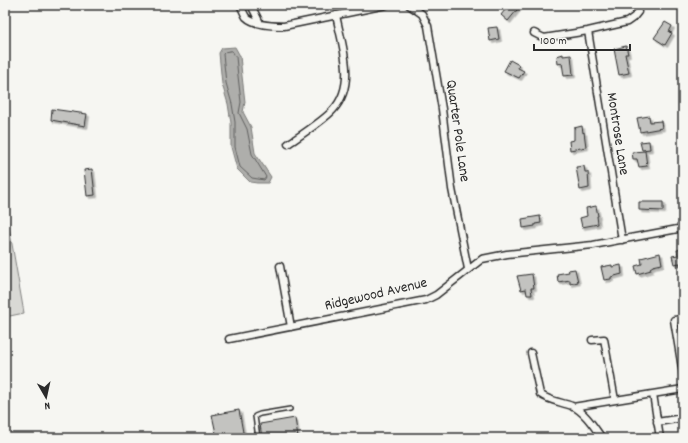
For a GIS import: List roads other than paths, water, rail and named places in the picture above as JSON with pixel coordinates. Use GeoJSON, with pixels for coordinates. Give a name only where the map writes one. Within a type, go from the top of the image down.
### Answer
{"type":"FeatureCollection","features":[{"type":"Feature","properties":{"kind":"street"},"geometry":{"type":"LineString","coordinates":[[240,5],[246,17],[271,26],[284,26],[386,5]]}},
{"type":"Feature","properties":{"kind":"street"},"geometry":{"type":"LineString","coordinates":[[251,5],[260,23]]}},
{"type":"Feature","properties":{"kind":"street","name":"Quarter Pole Lane"},"geometry":{"type":"LineString","coordinates":[[409,5],[422,14],[428,26],[442,109],[452,189],[468,269]]}},
{"type":"Feature","properties":{"kind":"street"},"geometry":{"type":"LineString","coordinates":[[534,33],[544,38],[588,32],[626,22],[634,17],[638,12]]}},
{"type":"Feature","properties":{"kind":"street"},"geometry":{"type":"LineString","coordinates":[[288,144],[333,111],[341,98],[345,86],[346,70],[336,16]]}},
{"type":"Feature","properties":{"kind":"street","name":"Montrose Lane"},"geometry":{"type":"LineString","coordinates":[[588,32],[622,240]]}},
{"type":"Feature","properties":{"kind":"street","name":"Ridgewood Avenue"},"geometry":{"type":"LineString","coordinates":[[229,339],[426,300],[436,295],[482,259],[593,245],[683,228]]}},
{"type":"Feature","properties":{"kind":"street"},"geometry":{"type":"LineString","coordinates":[[280,266],[291,327]]}},
{"type":"Feature","properties":{"kind":"street"},"geometry":{"type":"LineString","coordinates":[[683,319],[674,320],[683,374]]}},
{"type":"Feature","properties":{"kind":"street"},"geometry":{"type":"LineString","coordinates":[[592,340],[604,339],[615,400]]}},
{"type":"Feature","properties":{"kind":"street"},"geometry":{"type":"LineString","coordinates":[[531,353],[540,394],[574,407],[583,414],[602,438]]}},
{"type":"Feature","properties":{"kind":"street"},"geometry":{"type":"LineString","coordinates":[[574,407],[683,389]]}},
{"type":"Feature","properties":{"kind":"street"},"geometry":{"type":"LineString","coordinates":[[653,394],[660,438]]}},
{"type":"Feature","properties":{"kind":"street"},"geometry":{"type":"LineString","coordinates":[[658,422],[683,418]]}},
{"type":"Feature","properties":{"kind":"lane"},"geometry":{"type":"LineString","coordinates":[[258,438],[255,416],[290,409]]}},
{"type":"Feature","properties":{"kind":"water"},"geometry":{"type":"Polygon","coordinates":[[[235,47],[240,56],[245,102],[243,112],[251,127],[255,153],[271,177],[268,183],[250,182],[237,169],[231,147],[231,123],[228,104],[222,84],[219,53],[222,48],[235,47]]]}}]}
